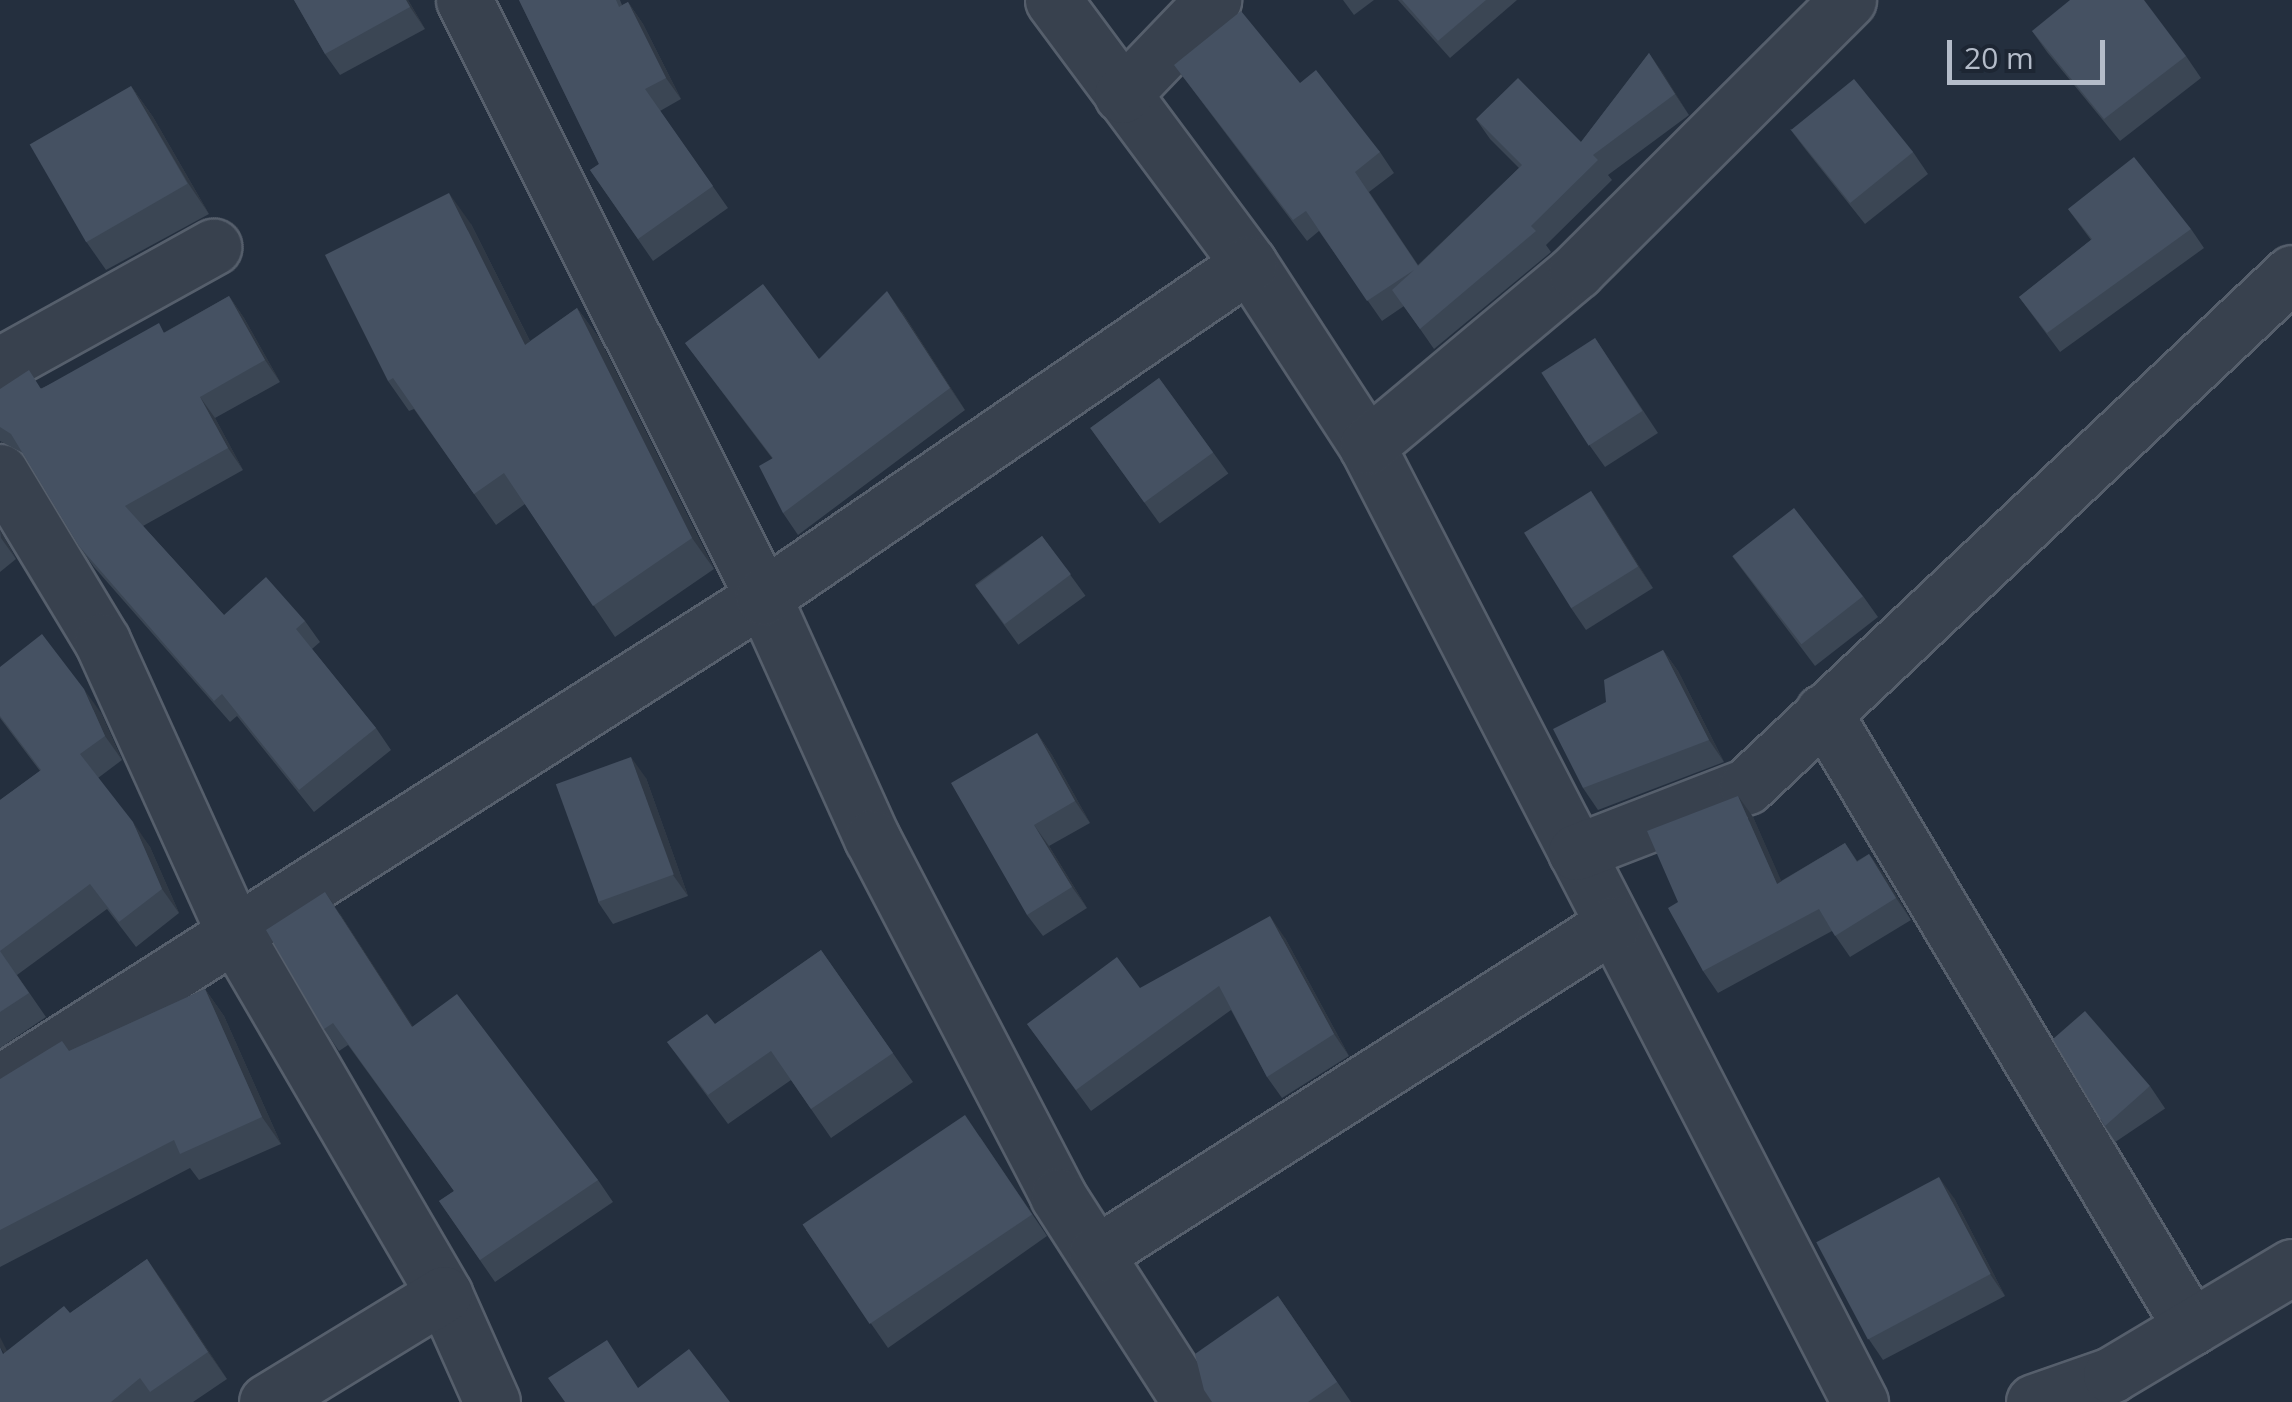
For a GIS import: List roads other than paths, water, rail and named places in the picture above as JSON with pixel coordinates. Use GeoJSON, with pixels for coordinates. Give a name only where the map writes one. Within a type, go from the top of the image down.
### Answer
{"type":"FeatureCollection","features":[{"type":"Feature","properties":{"kind":"street"},"geometry":{"type":"LineString","coordinates":[[464,0],[763,597],[872,838],[1058,1196],[1190,1402]]}},
{"type":"Feature","properties":{"kind":"street"},"geometry":{"type":"LineString","coordinates":[[1053,0],[1249,264],[1367,446],[1860,1402]]}},
{"type":"Feature","properties":{"kind":"street"},"geometry":{"type":"LineString","coordinates":[[1122,94],[1213,0]]}},
{"type":"Feature","properties":{"kind":"street"},"geometry":{"type":"LineString","coordinates":[[1367,446],[1576,271],[1848,0]]}},
{"type":"Feature","properties":{"kind":"street"},"geometry":{"type":"LineString","coordinates":[[0,365],[212,247]]}},
{"type":"Feature","properties":{"kind":"street"},"geometry":{"type":"LineString","coordinates":[[0,1084],[237,938],[763,597],[1249,264]]}},
{"type":"Feature","properties":{"kind":"street"},"geometry":{"type":"LineString","coordinates":[[1576,852],[1747,786],[2292,274]]}},
{"type":"Feature","properties":{"kind":"street"},"geometry":{"type":"LineString","coordinates":[[0,472],[102,641],[237,938],[444,1294],[492,1402]]}},
{"type":"Feature","properties":{"kind":"street"},"geometry":{"type":"LineString","coordinates":[[1823,712],[2191,1328]]}},
{"type":"Feature","properties":{"kind":"street"},"geometry":{"type":"LineString","coordinates":[[1096,1254],[1613,924]]}},
{"type":"Feature","properties":{"kind":"street"},"geometry":{"type":"LineString","coordinates":[[2034,1402],[2111,1375],[2292,1268]]}},
{"type":"Feature","properties":{"kind":"street"},"geometry":{"type":"LineString","coordinates":[[267,1402],[444,1294]]}}]}
